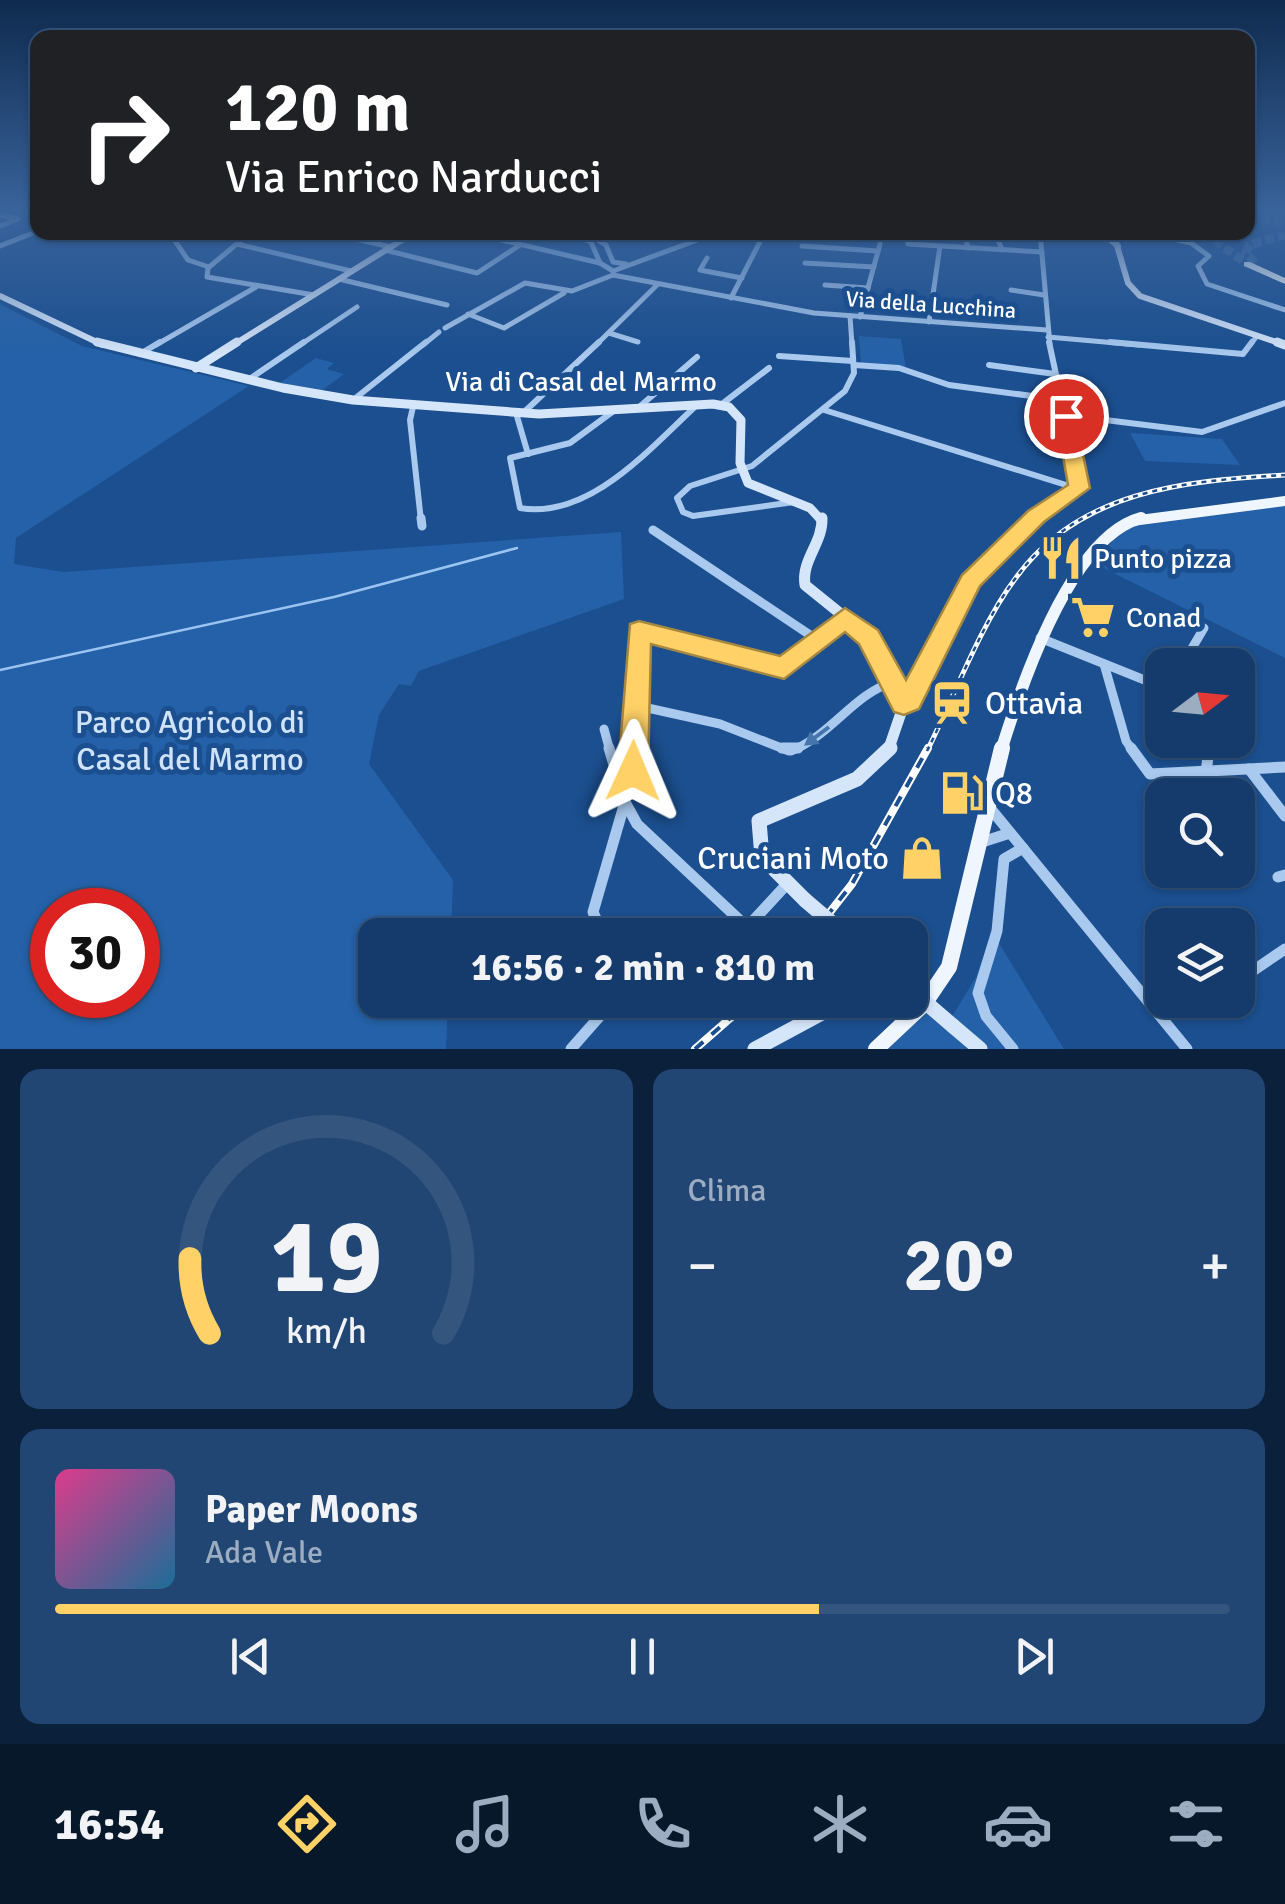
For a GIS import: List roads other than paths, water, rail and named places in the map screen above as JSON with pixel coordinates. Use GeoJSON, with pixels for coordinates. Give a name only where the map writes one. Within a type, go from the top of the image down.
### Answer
{"type":"FeatureCollection","features":[{"type":"Feature","properties":{"kind":"highway"},"geometry":{"type":"LineString","coordinates":[[1251,264],[1285,280]]}},
{"type":"Feature","properties":{"kind":"main road"},"geometry":{"type":"LineString","coordinates":[[196,368],[372,258]]}},
{"type":"Feature","properties":{"kind":"main road"},"geometry":{"type":"LineString","coordinates":[[1121,258],[1128,284],[1140,296],[1285,345]]}},
{"type":"Feature","properties":{"kind":"main road","name":"Via di Casal del Marmo"},"geometry":{"type":"LineString","coordinates":[[0,296],[101,345],[354,400],[520,413],[722,404],[740,419],[740,469]]}},
{"type":"Feature","properties":{"kind":"main road"},"geometry":{"type":"LineString","coordinates":[[740,469],[754,488],[816,512],[823,524],[803,570],[804,583],[869,637],[904,704],[883,757],[864,778],[771,812],[759,822],[757,850],[786,884],[827,918]]}},
{"type":"Feature","properties":{"kind":"main road"},"geometry":{"type":"LineString","coordinates":[[879,1047],[924,1004],[946,974],[957,945],[987,804],[1023,678],[1040,638],[1113,527],[1147,517],[1285,502]]}},
{"type":"Feature","properties":{"kind":"main road"},"geometry":{"type":"LineString","coordinates":[[928,1004],[980,1049]]}},
{"type":"Feature","properties":{"kind":"main road"},"geometry":{"type":"LineString","coordinates":[[754,1049],[812,1018]]}},
{"type":"Feature","properties":{"kind":"street"},"geometry":{"type":"LineString","coordinates":[[187,258],[209,266]]}},
{"type":"Feature","properties":{"kind":"street"},"geometry":{"type":"LineString","coordinates":[[219,258],[205,274],[210,280],[314,295]]}},
{"type":"Feature","properties":{"kind":"street"},"geometry":{"type":"LineString","coordinates":[[296,258],[352,271]]}},
{"type":"Feature","properties":{"kind":"street"},"geometry":{"type":"LineString","coordinates":[[423,258],[477,273],[500,258]]}},
{"type":"Feature","properties":{"kind":"street","name":"Via della Lucchina"},"geometry":{"type":"LineString","coordinates":[[575,258],[658,284],[850,316],[1243,354],[1257,336]]}},
{"type":"Feature","properties":{"kind":"street"},"geometry":{"type":"LineString","coordinates":[[598,258],[600,264]]}},
{"type":"Feature","properties":{"kind":"street"},"geometry":{"type":"LineString","coordinates":[[611,258],[613,262],[635,263]]}},
{"type":"Feature","properties":{"kind":"street"},"geometry":{"type":"LineString","coordinates":[[354,400],[442,330],[533,282],[564,292],[586,292],[613,273],[649,258]]}},
{"type":"Feature","properties":{"kind":"street"},"geometry":{"type":"LineString","coordinates":[[708,258],[700,270],[742,278]]}},
{"type":"Feature","properties":{"kind":"street"},"geometry":{"type":"LineString","coordinates":[[731,298],[752,258]]}},
{"type":"Feature","properties":{"kind":"street"},"geometry":{"type":"LineString","coordinates":[[860,317],[876,258]]}},
{"type":"Feature","properties":{"kind":"street"},"geometry":{"type":"LineString","coordinates":[[929,322],[938,258]]}},
{"type":"Feature","properties":{"kind":"street"},"geometry":{"type":"LineString","coordinates":[[1042,258],[1048,334],[1079,489]]}},
{"type":"Feature","properties":{"kind":"street"},"geometry":{"type":"LineString","coordinates":[[1207,258],[1198,266],[1207,284],[1285,310]]}},
{"type":"Feature","properties":{"kind":"street"},"geometry":{"type":"LineString","coordinates":[[805,263],[874,267]]}},
{"type":"Feature","properties":{"kind":"street"},"geometry":{"type":"LineString","coordinates":[[339,279],[447,305]]}},
{"type":"Feature","properties":{"kind":"street"},"geometry":{"type":"LineString","coordinates":[[528,454],[520,413],[558,373],[609,333],[658,284]]}},
{"type":"Feature","properties":{"kind":"street"},"geometry":{"type":"LineString","coordinates":[[825,285],[868,288]]}},
{"type":"Feature","properties":{"kind":"street"},"geometry":{"type":"LineString","coordinates":[[140,354],[256,287]]}},
{"type":"Feature","properties":{"kind":"street"},"geometry":{"type":"LineString","coordinates":[[1011,290],[1044,295]]}},
{"type":"Feature","properties":{"kind":"street"},"geometry":{"type":"LineString","coordinates":[[468,314],[504,328],[564,292]]}},
{"type":"Feature","properties":{"kind":"street"},"geometry":{"type":"LineString","coordinates":[[248,380],[357,308]]}},
{"type":"Feature","properties":{"kind":"street"},"geometry":{"type":"LineString","coordinates":[[794,502],[697,516],[683,512],[678,500],[680,492],[754,465],[849,388],[854,363],[850,316]]}},
{"type":"Feature","properties":{"kind":"street"},"geometry":{"type":"LineString","coordinates":[[609,333],[638,342]]}},
{"type":"Feature","properties":{"kind":"street"},"geometry":{"type":"LineString","coordinates":[[779,356],[899,368],[908,377],[962,388],[1062,400]]}},
{"type":"Feature","properties":{"kind":"street"},"geometry":{"type":"LineString","coordinates":[[638,408],[698,357]]}},
{"type":"Feature","properties":{"kind":"street"},"geometry":{"type":"LineString","coordinates":[[989,365],[1056,374]]}},
{"type":"Feature","properties":{"kind":"street"},"geometry":{"type":"LineString","coordinates":[[722,404],[769,368]]}},
{"type":"Feature","properties":{"kind":"street"},"geometry":{"type":"LineString","coordinates":[[1066,416],[1202,432],[1285,403]]}},
{"type":"Feature","properties":{"kind":"street"},"geometry":{"type":"LineString","coordinates":[[615,410],[574,441],[510,459],[520,508],[532,512],[569,505],[599,489],[698,404]]}},
{"type":"Feature","properties":{"kind":"street"},"geometry":{"type":"LineString","coordinates":[[413,407],[410,420],[422,526]]}},
{"type":"Feature","properties":{"kind":"street"},"geometry":{"type":"LineString","coordinates":[[824,410],[968,450],[1079,489]]}},
{"type":"Feature","properties":{"kind":"street"},"geometry":{"type":"LineString","coordinates":[[904,704],[916,691],[970,581],[1036,516],[1079,489]]}},
{"type":"Feature","properties":{"kind":"street"},"geometry":{"type":"LineString","coordinates":[[653,530],[819,642]]}},
{"type":"Feature","properties":{"kind":"street"},"geometry":{"type":"LineString","coordinates":[[593,918],[633,771],[636,633],[778,668],[793,664],[845,618]]}},
{"type":"Feature","properties":{"kind":"street"},"geometry":{"type":"LineString","coordinates":[[1192,648],[1204,628]]}},
{"type":"Feature","properties":{"kind":"street"},"geometry":{"type":"LineString","coordinates":[[1040,638],[1145,680]]}},
{"type":"Feature","properties":{"kind":"street"},"geometry":{"type":"LineString","coordinates":[[1104,664],[1123,736],[1146,772],[1159,776],[1285,766]]}},
{"type":"Feature","properties":{"kind":"street"},"geometry":{"type":"LineString","coordinates":[[634,706],[720,724],[779,750],[790,750],[822,735],[873,686],[895,682]]}},
{"type":"Feature","properties":{"kind":"street"},"geometry":{"type":"LineString","coordinates":[[604,729],[625,802],[642,829],[730,918]]}},
{"type":"Feature","properties":{"kind":"street"},"geometry":{"type":"LineString","coordinates":[[1206,772],[1208,758]]}},
{"type":"Feature","properties":{"kind":"street"},"geometry":{"type":"LineString","coordinates":[[1249,769],[1285,816]]}},
{"type":"Feature","properties":{"kind":"street"},"geometry":{"type":"LineString","coordinates":[[987,804],[1145,996]]}},
{"type":"Feature","properties":{"kind":"street"},"geometry":{"type":"LineString","coordinates":[[978,843],[1010,833]]}},
{"type":"Feature","properties":{"kind":"street"},"geometry":{"type":"LineString","coordinates":[[1013,1049],[986,1016],[978,993],[997,931],[1004,860],[1023,848]]}},
{"type":"Feature","properties":{"kind":"street"},"geometry":{"type":"LineString","coordinates":[[755,918],[786,884]]}},
{"type":"Feature","properties":{"kind":"street"},"geometry":{"type":"LineString","coordinates":[[1255,972],[1285,949]]}},
{"type":"Feature","properties":{"kind":"street"},"geometry":{"type":"LineString","coordinates":[[571,1049],[598,1018]]}},
{"type":"Feature","properties":{"kind":"street"},"geometry":{"type":"LineString","coordinates":[[1163,1018],[1187,1049]]}},
{"type":"Feature","properties":{"kind":"waterway"},"geometry":{"type":"LineString","coordinates":[[0,670],[334,597],[517,548]]}},
{"type":"Feature","properties":{"kind":"tunnel"},"geometry":{"type":"LineString","coordinates":[[1239,258],[1247,264]]}},
{"type":"Feature","properties":{"kind":"tunnel"},"geometry":{"type":"LineString","coordinates":[[1250,258],[1255,263]]}},
{"type":"Feature","properties":{"kind":"railway"},"geometry":{"type":"LineString","coordinates":[[927,751],[1003,597],[1041,549],[1070,526],[1102,509],[1172,487],[1285,475]]}},
{"type":"Feature","properties":{"kind":"railway"},"geometry":{"type":"LineString","coordinates":[[825,918],[852,884],[928,748]]}},
{"type":"Feature","properties":{"kind":"railway"},"geometry":{"type":"LineString","coordinates":[[695,1049],[730,1018]]}},
{"type":"Feature","properties":{"kind":"place","name":"Punto pizza"},"geometry":{"type":"Point","coordinates":[1061,558]}},
{"type":"Feature","properties":{"kind":"place","name":"Conad"},"geometry":{"type":"Point","coordinates":[1093,617]}},
{"type":"Feature","properties":{"kind":"place","name":"Ottavia"},"geometry":{"type":"Point","coordinates":[952,703]}},
{"type":"Feature","properties":{"kind":"place","name":"Q8"},"geometry":{"type":"Point","coordinates":[962,793]}},
{"type":"Feature","properties":{"kind":"place","name":"Cruciani Moto"},"geometry":{"type":"Point","coordinates":[922,858]}},
{"type":"Feature","properties":{"kind":"park label","name":"Parco Agricolo di Casal del Marmo"},"geometry":{"type":"Point","coordinates":[190,740]}}]}
